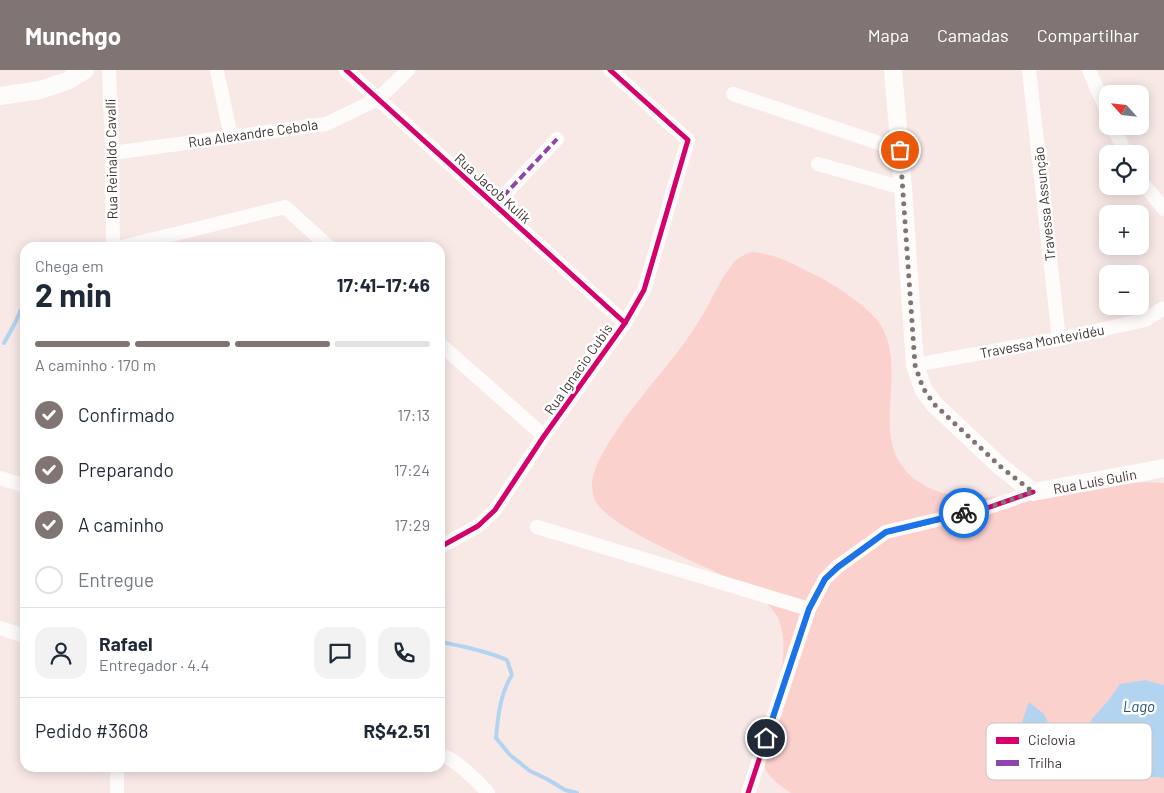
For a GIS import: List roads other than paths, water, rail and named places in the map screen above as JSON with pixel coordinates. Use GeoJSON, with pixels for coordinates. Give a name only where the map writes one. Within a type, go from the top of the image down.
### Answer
{"type":"FeatureCollection","features":[{"type":"Feature","properties":{"kind":"main road"},"geometry":{"type":"LineString","coordinates":[[0,96],[40,90],[67,81],[85,70]]}},
{"type":"Feature","properties":{"kind":"main road"},"geometry":{"type":"LineString","coordinates":[[893,70],[915,365],[923,388],[934,404],[1001,467],[1033,492]]}},
{"type":"Feature","properties":{"kind":"main road","name":"Rua Luís Gulin"},"geometry":{"type":"LineString","coordinates":[[1033,492],[1164,468]]}},
{"type":"Feature","properties":{"kind":"street","name":"Rua Reinaldo Cavalli"},"geometry":{"type":"LineString","coordinates":[[109,70],[113,242]]}},
{"type":"Feature","properties":{"kind":"street"},"geometry":{"type":"LineString","coordinates":[[217,70],[231,136]]}},
{"type":"Feature","properties":{"kind":"street","name":"Rua Jacob Kulik"},"geometry":{"type":"LineString","coordinates":[[346,70],[625,322]]}},
{"type":"Feature","properties":{"kind":"street","name":"Rua Alexandre Cebola"},"geometry":{"type":"LineString","coordinates":[[112,153],[326,124],[378,99],[408,70]]}},
{"type":"Feature","properties":{"kind":"street","name":"Rua Ignacio Cubis"},"geometry":{"type":"LineString","coordinates":[[445,544],[478,526],[495,510],[544,436],[625,322],[644,290],[688,140],[610,70]]}},
{"type":"Feature","properties":{"kind":"street","name":"Travessa Assunção"},"geometry":{"type":"LineString","coordinates":[[1029,70],[1059,339]]}},
{"type":"Feature","properties":{"kind":"street"},"geometry":{"type":"LineString","coordinates":[[1089,70],[1099,93]]}},
{"type":"Feature","properties":{"kind":"street"},"geometry":{"type":"LineString","coordinates":[[732,94],[900,150]]}},
{"type":"Feature","properties":{"kind":"street"},"geometry":{"type":"LineString","coordinates":[[495,205],[557,139]]}},
{"type":"Feature","properties":{"kind":"street"},"geometry":{"type":"LineString","coordinates":[[818,164],[903,188]]}},
{"type":"Feature","properties":{"kind":"street"},"geometry":{"type":"LineString","coordinates":[[1149,191],[1164,208]]}},
{"type":"Feature","properties":{"kind":"street"},"geometry":{"type":"LineString","coordinates":[[154,242],[285,208],[323,242]]}},
{"type":"Feature","properties":{"kind":"street","name":"Travessa Montevidéu"},"geometry":{"type":"LineString","coordinates":[[915,365],[1059,339],[1145,320],[1164,308]]}},
{"type":"Feature","properties":{"kind":"street"},"geometry":{"type":"LineString","coordinates":[[445,348],[544,436]]}},
{"type":"Feature","properties":{"kind":"street"},"geometry":{"type":"LineString","coordinates":[[0,478],[20,484]]}},
{"type":"Feature","properties":{"kind":"street","name":"Rua Luís Gulin"},"geometry":{"type":"LineString","coordinates":[[748,793],[809,609],[825,579],[838,567],[886,532],[987,508],[1033,492]]}},
{"type":"Feature","properties":{"kind":"street"},"geometry":{"type":"LineString","coordinates":[[537,527],[809,609]]}},
{"type":"Feature","properties":{"kind":"street"},"geometry":{"type":"LineString","coordinates":[[0,628],[20,634]]}},
{"type":"Feature","properties":{"kind":"street"},"geometry":{"type":"LineString","coordinates":[[445,757],[460,766],[483,786],[488,793]]}},
{"type":"Feature","properties":{"kind":"street"},"geometry":{"type":"LineString","coordinates":[[117,772],[117,793]]}},
{"type":"Feature","properties":{"kind":"water","name":"Lago"},"geometry":{"type":"Polygon","coordinates":[[[1145,680],[1164,685],[1164,778],[1152,777],[1152,723],[1090,723],[1120,684],[1145,680]]]}},
{"type":"Feature","properties":{"kind":"water"},"geometry":{"type":"Polygon","coordinates":[[[1029,702],[1044,714],[1048,723],[1022,723],[1029,702]]]}},
{"type":"Feature","properties":{"kind":"waterway"},"geometry":{"type":"LineString","coordinates":[[4,343],[20,312]]}},
{"type":"Feature","properties":{"kind":"waterway"},"geometry":{"type":"LineString","coordinates":[[445,643],[474,649],[507,660],[512,675],[502,697],[496,738],[510,755],[530,771],[565,790],[577,793]]}}]}
